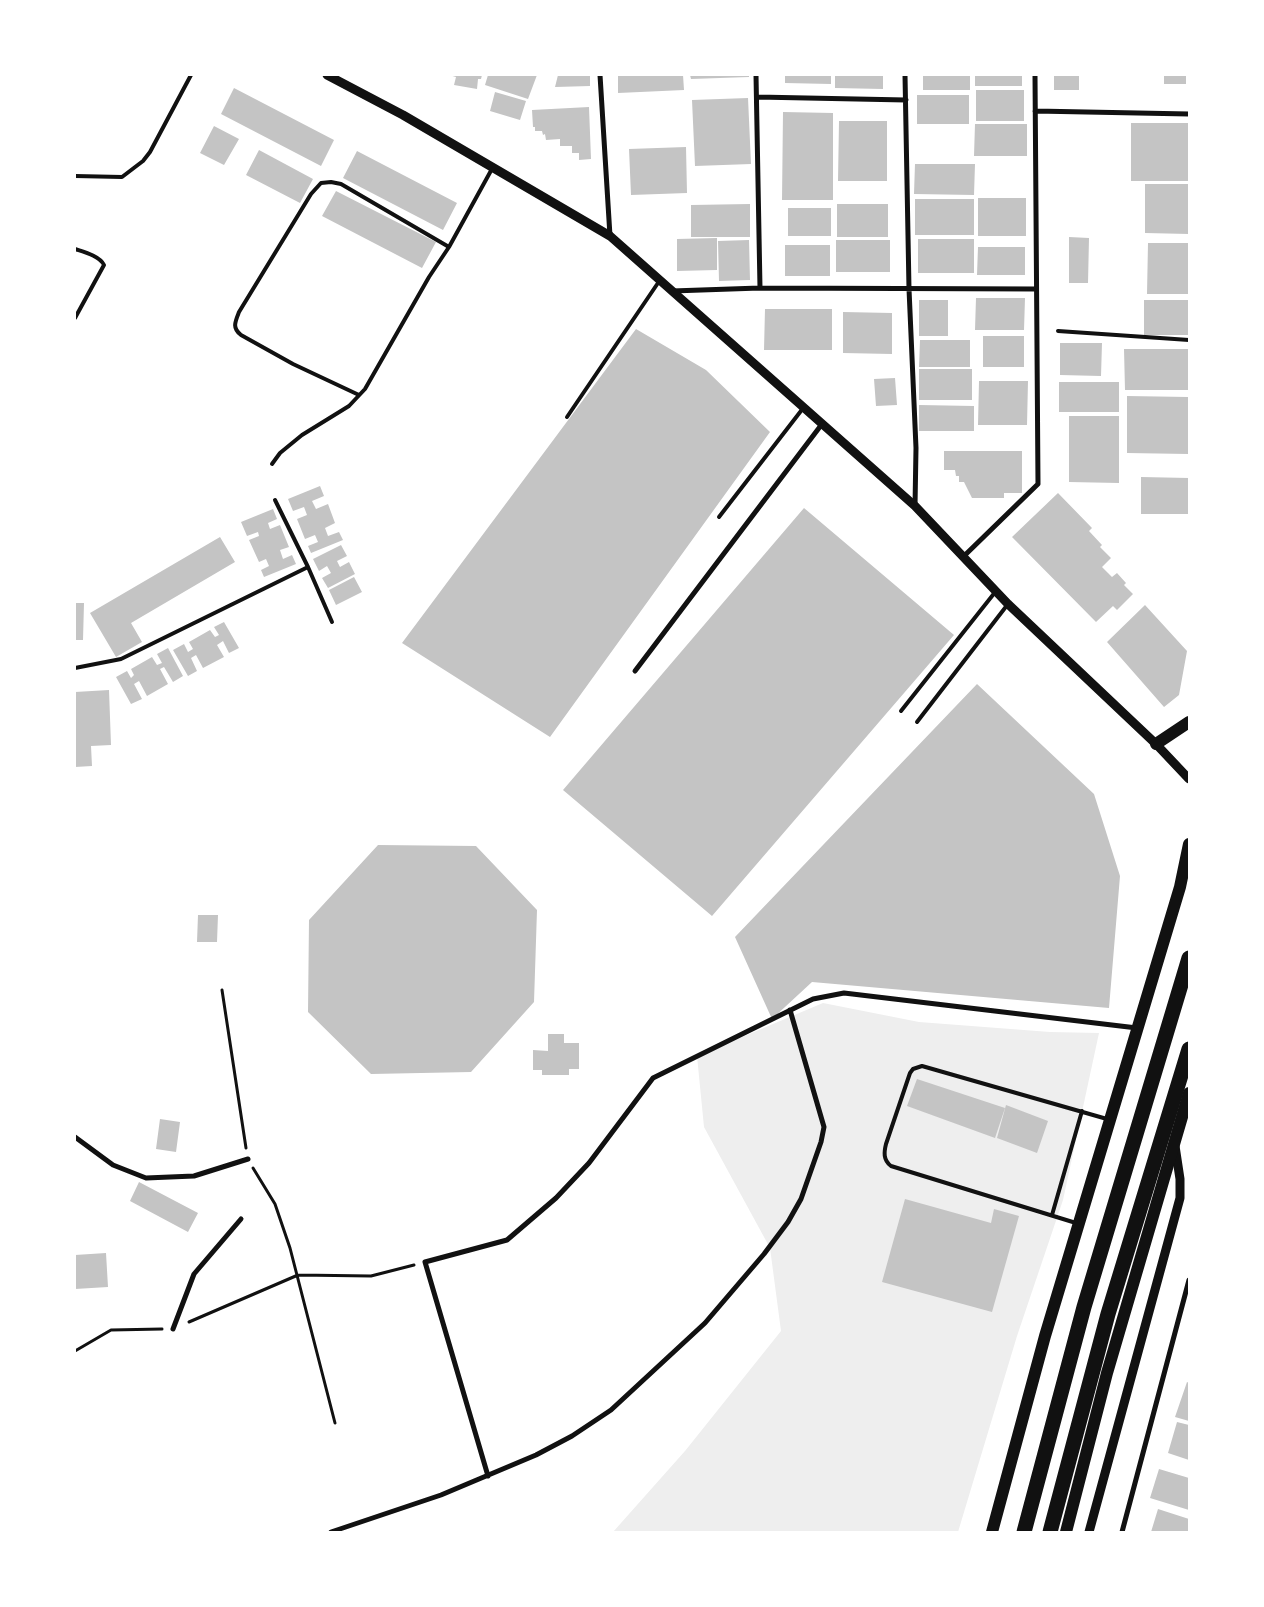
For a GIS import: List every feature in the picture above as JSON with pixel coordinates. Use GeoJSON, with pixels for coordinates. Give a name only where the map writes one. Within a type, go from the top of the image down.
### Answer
{"type":"FeatureCollection","features":[{"type":"Feature","properties":{"kind":"highway"},"geometry":{"type":"LineString","coordinates":[[1024,1532],[1084,1307],[1189,958]]}},
{"type":"Feature","properties":{"kind":"highway"},"geometry":{"type":"LineString","coordinates":[[1050,1532],[1108,1314],[1189,1049]]}},
{"type":"Feature","properties":{"kind":"main road"},"geometry":{"type":"LineString","coordinates":[[1156,744],[1189,722]]}},
{"type":"Feature","properties":{"kind":"main road"},"geometry":{"type":"LineString","coordinates":[[992,1532],[1044,1336],[1138,1028],[1184,886],[1189,844]]}},
{"type":"Feature","properties":{"kind":"main road"},"geometry":{"type":"LineString","coordinates":[[1066,1532],[1107,1373],[1189,1093]]}},
{"type":"Feature","properties":{"kind":"street"},"geometry":{"type":"LineString","coordinates":[[327,75],[403,116],[610,236],[915,506],[1008,604],[1156,744],[1189,779]]}},
{"type":"Feature","properties":{"kind":"street"},"geometry":{"type":"LineString","coordinates":[[600,75],[610,236]]}},
{"type":"Feature","properties":{"kind":"street"},"geometry":{"type":"LineString","coordinates":[[756,75],[760,288]]}},
{"type":"Feature","properties":{"kind":"street"},"geometry":{"type":"LineString","coordinates":[[905,75],[916,448],[915,506]]}},
{"type":"Feature","properties":{"kind":"street"},"geometry":{"type":"LineString","coordinates":[[963,557],[1038,484],[1035,75]]}},
{"type":"Feature","properties":{"kind":"street"},"geometry":{"type":"LineString","coordinates":[[757,97],[906,100]]}},
{"type":"Feature","properties":{"kind":"street"},"geometry":{"type":"LineString","coordinates":[[1035,111],[1189,114]]}},
{"type":"Feature","properties":{"kind":"street"},"geometry":{"type":"LineString","coordinates":[[672,291],[760,288],[1036,288]]}},
{"type":"Feature","properties":{"kind":"street"},"geometry":{"type":"LineString","coordinates":[[635,671],[822,424]]}},
{"type":"Feature","properties":{"kind":"street"},"geometry":{"type":"LineString","coordinates":[[488,1476],[424,1262],[507,1240],[556,1198],[589,1163],[653,1078],[813,999],[844,993],[1138,1028]]}},
{"type":"Feature","properties":{"kind":"street"},"geometry":{"type":"LineString","coordinates":[[331,1532],[441,1495],[558,1444],[611,1410],[705,1323],[764,1254],[788,1222],[801,1199],[821,1142],[824,1127],[790,1010]]}},
{"type":"Feature","properties":{"kind":"street"},"geometry":{"type":"LineString","coordinates":[[75,1137],[113,1165],[146,1178],[194,1176],[248,1159]]}},
{"type":"Feature","properties":{"kind":"street"},"geometry":{"type":"LineString","coordinates":[[1089,1532],[1180,1198],[1180,1179],[1175,1144]]}},
{"type":"Feature","properties":{"kind":"street"},"geometry":{"type":"LineString","coordinates":[[173,1329],[194,1274],[241,1219]]}},
{"type":"Feature","properties":{"kind":"street"},"geometry":{"type":"LineString","coordinates":[[1122,1532],[1189,1280]]}},
{"type":"Feature","properties":{"kind":"lane"},"geometry":{"type":"LineString","coordinates":[[75,176],[122,177],[143,161],[150,152],[191,75]]}},
{"type":"Feature","properties":{"kind":"lane"},"geometry":{"type":"LineString","coordinates":[[272,464],[280,453],[302,435],[349,406],[364,389],[429,277],[449,247],[493,168]]}},
{"type":"Feature","properties":{"kind":"lane"},"geometry":{"type":"LineString","coordinates":[[359,395],[293,364],[241,335],[234,327],[239,312],[311,194],[321,183],[341,184],[449,247]]}},
{"type":"Feature","properties":{"kind":"lane"},"geometry":{"type":"LineString","coordinates":[[75,249],[95,256],[104,263],[102,271],[75,318]]}},
{"type":"Feature","properties":{"kind":"lane"},"geometry":{"type":"LineString","coordinates":[[567,417],[660,280]]}},
{"type":"Feature","properties":{"kind":"lane"},"geometry":{"type":"LineString","coordinates":[[1058,332],[1189,340]]}},
{"type":"Feature","properties":{"kind":"lane"},"geometry":{"type":"LineString","coordinates":[[718,517],[804,407]]}},
{"type":"Feature","properties":{"kind":"lane"},"geometry":{"type":"LineString","coordinates":[[275,500],[308,567],[332,622]]}},
{"type":"Feature","properties":{"kind":"lane"},"geometry":{"type":"LineString","coordinates":[[75,668],[121,659],[308,567]]}},
{"type":"Feature","properties":{"kind":"lane"},"geometry":{"type":"LineString","coordinates":[[901,712],[996,591]]}},
{"type":"Feature","properties":{"kind":"lane"},"geometry":{"type":"LineString","coordinates":[[917,722],[1008,604]]}},
{"type":"Feature","properties":{"kind":"lane"},"geometry":{"type":"LineString","coordinates":[[1078,1224],[891,1166],[885,1159],[886,1144],[910,1073],[913,1069],[922,1066],[1110,1119]]}},
{"type":"Feature","properties":{"kind":"lane"},"geometry":{"type":"LineString","coordinates":[[1052,1215],[1082,1111]]}},
{"type":"Feature","properties":{"kind":"path"},"geometry":{"type":"LineString","coordinates":[[222,990],[248,1159],[275,1204],[298,1276],[335,1423]]}},
{"type":"Feature","properties":{"kind":"path"},"geometry":{"type":"LineString","coordinates":[[75,1351],[111,1330],[173,1329],[298,1276],[371,1276],[424,1262]]}},
{"type":"Feature","properties":{"kind":"shaded area"},"geometry":{"type":"Polygon","coordinates":[[[823,1003],[919,1022],[1050,1032],[1099,1033],[1063,1200],[1017,1336],[958,1532],[613,1532],[685,1451],[781,1331],[770,1248],[704,1127],[697,1056],[823,1003]]]}},
{"type":"Feature","properties":{"kind":"building"},"geometry":{"type":"Polygon","coordinates":[[[449,75],[482,75],[481,79],[478,79],[477,89],[454,85],[456,77],[449,75]]]}},
{"type":"Feature","properties":{"kind":"building"},"geometry":{"type":"Polygon","coordinates":[[[488,75],[537,75],[528,99],[485,85],[488,75]]]}},
{"type":"Feature","properties":{"kind":"building"},"geometry":{"type":"Polygon","coordinates":[[[558,75],[590,75],[590,86],[555,87],[558,75]]]}},
{"type":"Feature","properties":{"kind":"building"},"geometry":{"type":"Polygon","coordinates":[[[618,75],[683,75],[684,90],[618,93],[618,75]]]}},
{"type":"Feature","properties":{"kind":"building"},"geometry":{"type":"Polygon","coordinates":[[[690,75],[749,75],[749,77],[691,79],[690,75]]]}},
{"type":"Feature","properties":{"kind":"building"},"geometry":{"type":"Polygon","coordinates":[[[785,75],[831,75],[831,84],[785,83],[785,75]]]}},
{"type":"Feature","properties":{"kind":"building"},"geometry":{"type":"Polygon","coordinates":[[[835,75],[883,75],[883,89],[835,88],[835,75]]]}},
{"type":"Feature","properties":{"kind":"building"},"geometry":{"type":"Polygon","coordinates":[[[923,75],[970,75],[970,90],[923,90],[923,75]]]}},
{"type":"Feature","properties":{"kind":"building"},"geometry":{"type":"Polygon","coordinates":[[[975,75],[1022,75],[1022,86],[975,86],[975,75]]]}},
{"type":"Feature","properties":{"kind":"building"},"geometry":{"type":"Polygon","coordinates":[[[1054,75],[1079,75],[1079,90],[1054,90],[1054,75]]]}},
{"type":"Feature","properties":{"kind":"building"},"geometry":{"type":"Polygon","coordinates":[[[1164,75],[1186,75],[1186,84],[1164,84],[1164,75]]]}},
{"type":"Feature","properties":{"kind":"building"},"geometry":{"type":"Polygon","coordinates":[[[234,88],[334,140],[321,166],[221,114],[234,88]]]}},
{"type":"Feature","properties":{"kind":"building"},"geometry":{"type":"Polygon","coordinates":[[[976,90],[1024,90],[1024,121],[976,121],[976,90]]]}},
{"type":"Feature","properties":{"kind":"building"},"geometry":{"type":"Polygon","coordinates":[[[495,92],[526,101],[520,120],[490,111],[495,92]]]}},
{"type":"Feature","properties":{"kind":"building"},"geometry":{"type":"Polygon","coordinates":[[[917,95],[969,95],[969,124],[917,124],[917,95]]]}},
{"type":"Feature","properties":{"kind":"building"},"geometry":{"type":"Polygon","coordinates":[[[748,98],[751,164],[695,166],[692,100],[748,98]]]}},
{"type":"Feature","properties":{"kind":"building"},"geometry":{"type":"Polygon","coordinates":[[[589,107],[591,159],[579,160],[579,153],[572,153],[572,146],[560,146],[560,139],[546,140],[545,134],[543,135],[542,131],[535,131],[535,127],[533,127],[532,110],[589,107]]]}},
{"type":"Feature","properties":{"kind":"building"},"geometry":{"type":"Polygon","coordinates":[[[783,112],[833,113],[833,200],[782,200],[783,112]]]}},
{"type":"Feature","properties":{"kind":"building"},"geometry":{"type":"Polygon","coordinates":[[[839,121],[887,121],[887,181],[838,181],[839,121]]]}},
{"type":"Feature","properties":{"kind":"building"},"geometry":{"type":"Polygon","coordinates":[[[1131,123],[1189,123],[1189,181],[1131,181],[1131,123]]]}},
{"type":"Feature","properties":{"kind":"building"},"geometry":{"type":"Polygon","coordinates":[[[975,124],[1027,124],[1027,156],[974,156],[975,124]]]}},
{"type":"Feature","properties":{"kind":"building"},"geometry":{"type":"Polygon","coordinates":[[[214,126],[239,139],[224,165],[200,153],[214,126]]]}},
{"type":"Feature","properties":{"kind":"building"},"geometry":{"type":"Polygon","coordinates":[[[686,147],[687,193],[631,195],[629,149],[686,147]]]}},
{"type":"Feature","properties":{"kind":"building"},"geometry":{"type":"Polygon","coordinates":[[[259,150],[313,179],[300,203],[246,175],[259,150]]]}},
{"type":"Feature","properties":{"kind":"building"},"geometry":{"type":"Polygon","coordinates":[[[357,151],[457,203],[443,230],[343,178],[357,151]]]}},
{"type":"Feature","properties":{"kind":"building"},"geometry":{"type":"Polygon","coordinates":[[[915,164],[975,164],[974,195],[914,194],[915,164]]]}},
{"type":"Feature","properties":{"kind":"building"},"geometry":{"type":"Polygon","coordinates":[[[1145,184],[1189,184],[1189,234],[1145,233],[1145,184]]]}},
{"type":"Feature","properties":{"kind":"building"},"geometry":{"type":"Polygon","coordinates":[[[336,191],[436,242],[422,268],[322,216],[336,191]]]}},
{"type":"Feature","properties":{"kind":"building"},"geometry":{"type":"Polygon","coordinates":[[[978,198],[1026,198],[1026,236],[978,236],[978,198]]]}},
{"type":"Feature","properties":{"kind":"building"},"geometry":{"type":"Polygon","coordinates":[[[915,199],[974,199],[974,235],[915,235],[915,199]]]}},
{"type":"Feature","properties":{"kind":"building"},"geometry":{"type":"Polygon","coordinates":[[[750,204],[750,237],[691,237],[691,205],[750,204]]]}},
{"type":"Feature","properties":{"kind":"building"},"geometry":{"type":"Polygon","coordinates":[[[837,204],[888,204],[888,237],[837,237],[837,204]]]}},
{"type":"Feature","properties":{"kind":"building"},"geometry":{"type":"Polygon","coordinates":[[[788,208],[831,208],[831,236],[788,236],[788,208]]]}},
{"type":"Feature","properties":{"kind":"building"},"geometry":{"type":"Polygon","coordinates":[[[1069,237],[1089,238],[1088,283],[1069,283],[1069,237]]]}},
{"type":"Feature","properties":{"kind":"building"},"geometry":{"type":"Polygon","coordinates":[[[717,238],[717,270],[677,271],[677,239],[717,238]]]}},
{"type":"Feature","properties":{"kind":"building"},"geometry":{"type":"Polygon","coordinates":[[[918,239],[974,239],[974,273],[918,273],[918,239]]]}},
{"type":"Feature","properties":{"kind":"building"},"geometry":{"type":"Polygon","coordinates":[[[749,240],[750,280],[719,281],[718,241],[749,240]]]}},
{"type":"Feature","properties":{"kind":"building"},"geometry":{"type":"Polygon","coordinates":[[[836,240],[890,240],[890,272],[836,272],[836,240]]]}},
{"type":"Feature","properties":{"kind":"building"},"geometry":{"type":"Polygon","coordinates":[[[1148,243],[1189,243],[1189,294],[1147,294],[1148,243]]]}},
{"type":"Feature","properties":{"kind":"building"},"geometry":{"type":"Polygon","coordinates":[[[785,245],[830,245],[830,276],[785,276],[785,245]]]}},
{"type":"Feature","properties":{"kind":"building"},"geometry":{"type":"Polygon","coordinates":[[[978,247],[1025,247],[1025,275],[977,275],[978,247]]]}},
{"type":"Feature","properties":{"kind":"building"},"geometry":{"type":"Polygon","coordinates":[[[976,298],[1025,298],[1024,330],[975,330],[976,298]]]}},
{"type":"Feature","properties":{"kind":"building"},"geometry":{"type":"Polygon","coordinates":[[[919,300],[948,300],[948,336],[919,336],[919,300]]]}},
{"type":"Feature","properties":{"kind":"building"},"geometry":{"type":"Polygon","coordinates":[[[1144,300],[1189,300],[1189,335],[1144,335],[1144,300]]]}},
{"type":"Feature","properties":{"kind":"building"},"geometry":{"type":"Polygon","coordinates":[[[765,309],[832,309],[832,350],[764,350],[765,309]]]}},
{"type":"Feature","properties":{"kind":"building"},"geometry":{"type":"Polygon","coordinates":[[[843,312],[892,313],[892,354],[843,353],[843,312]]]}},
{"type":"Feature","properties":{"kind":"building"},"geometry":{"type":"Polygon","coordinates":[[[636,329],[706,370],[770,432],[550,737],[402,643],[636,329]]]}},
{"type":"Feature","properties":{"kind":"building"},"geometry":{"type":"Polygon","coordinates":[[[983,336],[1024,336],[1024,367],[983,367],[983,336]]]}},
{"type":"Feature","properties":{"kind":"building"},"geometry":{"type":"Polygon","coordinates":[[[920,340],[970,340],[970,367],[919,367],[920,340]]]}},
{"type":"Feature","properties":{"kind":"building"},"geometry":{"type":"Polygon","coordinates":[[[1060,343],[1102,343],[1101,376],[1060,375],[1060,343]]]}},
{"type":"Feature","properties":{"kind":"building"},"geometry":{"type":"Polygon","coordinates":[[[1124,349],[1189,349],[1189,390],[1125,390],[1124,349]]]}},
{"type":"Feature","properties":{"kind":"building"},"geometry":{"type":"Polygon","coordinates":[[[919,369],[972,369],[972,400],[919,400],[919,369]]]}},
{"type":"Feature","properties":{"kind":"building"},"geometry":{"type":"Polygon","coordinates":[[[895,378],[897,405],[876,406],[874,379],[895,378]]]}},
{"type":"Feature","properties":{"kind":"building"},"geometry":{"type":"Polygon","coordinates":[[[979,381],[1028,381],[1027,425],[978,425],[979,381]]]}},
{"type":"Feature","properties":{"kind":"building"},"geometry":{"type":"Polygon","coordinates":[[[1059,382],[1119,382],[1119,412],[1059,412],[1059,382]]]}},
{"type":"Feature","properties":{"kind":"building"},"geometry":{"type":"Polygon","coordinates":[[[1127,396],[1188,397],[1189,454],[1127,453],[1127,396]]]}},
{"type":"Feature","properties":{"kind":"building"},"geometry":{"type":"Polygon","coordinates":[[[919,405],[974,406],[974,431],[919,431],[919,405]]]}},
{"type":"Feature","properties":{"kind":"building"},"geometry":{"type":"Polygon","coordinates":[[[1069,416],[1119,416],[1119,483],[1069,482],[1069,416]]]}},
{"type":"Feature","properties":{"kind":"building"},"geometry":{"type":"Polygon","coordinates":[[[944,451],[1022,451],[1022,493],[1004,493],[1004,498],[972,498],[964,482],[959,482],[959,476],[956,476],[955,470],[944,470],[944,451]]]}},
{"type":"Feature","properties":{"kind":"building"},"geometry":{"type":"Polygon","coordinates":[[[1141,477],[1189,478],[1189,514],[1141,514],[1141,477]]]}},
{"type":"Feature","properties":{"kind":"building"},"geometry":{"type":"Polygon","coordinates":[[[320,486],[324,496],[312,501],[316,509],[328,504],[335,523],[325,528],[328,536],[339,532],[343,540],[311,553],[308,546],[318,542],[315,535],[305,539],[297,519],[307,515],[304,507],[293,511],[288,499],[320,486]]]}},
{"type":"Feature","properties":{"kind":"building"},"geometry":{"type":"Polygon","coordinates":[[[1058,493],[1092,528],[1089,531],[1102,545],[1100,547],[1111,558],[1102,567],[1112,577],[1117,573],[1126,583],[1124,585],[1133,594],[1117,610],[1113,606],[1096,622],[1012,537],[1058,493]]]}},
{"type":"Feature","properties":{"kind":"building"},"geometry":{"type":"Polygon","coordinates":[[[804,508],[954,635],[712,916],[563,790],[804,508]]]}},
{"type":"Feature","properties":{"kind":"building"},"geometry":{"type":"Polygon","coordinates":[[[273,509],[277,519],[268,523],[270,529],[280,525],[289,547],[280,550],[283,559],[292,555],[296,564],[264,577],[261,570],[269,566],[266,559],[259,562],[249,540],[259,536],[258,532],[247,536],[241,522],[273,509]]]}},
{"type":"Feature","properties":{"kind":"building"},"geometry":{"type":"Polygon","coordinates":[[[220,537],[235,562],[131,623],[142,642],[116,657],[90,613],[220,537]]]}},
{"type":"Feature","properties":{"kind":"building"},"geometry":{"type":"Polygon","coordinates":[[[341,545],[347,556],[337,561],[340,567],[349,562],[355,574],[328,588],[322,578],[331,573],[327,566],[319,571],[313,559],[341,545]]]}},
{"type":"Feature","properties":{"kind":"building"},"geometry":{"type":"Polygon","coordinates":[[[354,577],[362,592],[336,605],[329,590],[354,577]]]}},
{"type":"Feature","properties":{"kind":"building"},"geometry":{"type":"Polygon","coordinates":[[[75,603],[84,603],[83,640],[75,640],[75,603]]]}},
{"type":"Feature","properties":{"kind":"building"},"geometry":{"type":"Polygon","coordinates":[[[1145,605],[1187,651],[1179,695],[1164,707],[1107,642],[1145,605]]]}},
{"type":"Feature","properties":{"kind":"building"},"geometry":{"type":"Polygon","coordinates":[[[224,622],[239,648],[229,653],[223,641],[217,645],[224,657],[203,668],[196,655],[191,658],[197,671],[188,676],[173,650],[184,644],[188,652],[193,649],[189,642],[210,630],[215,637],[219,635],[214,627],[224,622]]]}},
{"type":"Feature","properties":{"kind":"building"},"geometry":{"type":"Polygon","coordinates":[[[168,648],[183,676],[173,682],[164,667],[160,669],[168,684],[147,696],[139,681],[134,684],[142,699],[131,704],[116,677],[127,671],[131,678],[134,675],[131,669],[152,657],[157,665],[162,663],[157,654],[168,648]]]}},
{"type":"Feature","properties":{"kind":"building"},"geometry":{"type":"Polygon","coordinates":[[[977,684],[1094,794],[1120,876],[1109,1008],[812,982],[772,1019],[735,937],[977,684]]]}},
{"type":"Feature","properties":{"kind":"building"},"geometry":{"type":"Polygon","coordinates":[[[109,690],[111,745],[91,746],[92,766],[75,767],[75,692],[109,690]]]}},
{"type":"Feature","properties":{"kind":"building"},"geometry":{"type":"Polygon","coordinates":[[[378,845],[476,846],[537,910],[534,1002],[471,1072],[371,1074],[308,1012],[309,920],[378,845]]]}},
{"type":"Feature","properties":{"kind":"building"},"geometry":{"type":"Polygon","coordinates":[[[198,915],[218,915],[217,942],[197,942],[198,915]]]}},
{"type":"Feature","properties":{"kind":"building"},"geometry":{"type":"Polygon","coordinates":[[[548,1034],[564,1034],[564,1043],[579,1043],[579,1069],[569,1069],[569,1075],[542,1075],[542,1070],[533,1070],[533,1050],[548,1051],[548,1034]]]}},
{"type":"Feature","properties":{"kind":"building"},"geometry":{"type":"Polygon","coordinates":[[[917,1079],[1005,1108],[995,1138],[907,1106],[917,1079]]]}},
{"type":"Feature","properties":{"kind":"building"},"geometry":{"type":"Polygon","coordinates":[[[1006,1105],[1048,1121],[1037,1153],[997,1138],[1006,1105]]]}},
{"type":"Feature","properties":{"kind":"building"},"geometry":{"type":"Polygon","coordinates":[[[160,1119],[180,1122],[176,1152],[156,1149],[160,1119]]]}},
{"type":"Feature","properties":{"kind":"building"},"geometry":{"type":"Polygon","coordinates":[[[139,1182],[198,1213],[188,1232],[130,1201],[139,1182]]]}},
{"type":"Feature","properties":{"kind":"building"},"geometry":{"type":"Polygon","coordinates":[[[905,1199],[991,1223],[994,1209],[1019,1216],[992,1312],[882,1282],[905,1199]]]}},
{"type":"Feature","properties":{"kind":"building"},"geometry":{"type":"Polygon","coordinates":[[[106,1253],[108,1287],[75,1289],[75,1255],[106,1253]]]}},
{"type":"Feature","properties":{"kind":"building"},"geometry":{"type":"Polygon","coordinates":[[[1187,1382],[1189,1383],[1189,1421],[1175,1417],[1187,1382]]]}},
{"type":"Feature","properties":{"kind":"building"},"geometry":{"type":"Polygon","coordinates":[[[1177,1422],[1189,1425],[1189,1460],[1168,1453],[1177,1422]]]}},
{"type":"Feature","properties":{"kind":"building"},"geometry":{"type":"Polygon","coordinates":[[[1159,1469],[1189,1478],[1189,1510],[1150,1498],[1159,1469]]]}},
{"type":"Feature","properties":{"kind":"building"},"geometry":{"type":"Polygon","coordinates":[[[1158,1509],[1189,1519],[1189,1532],[1151,1532],[1158,1509]]]}}]}
